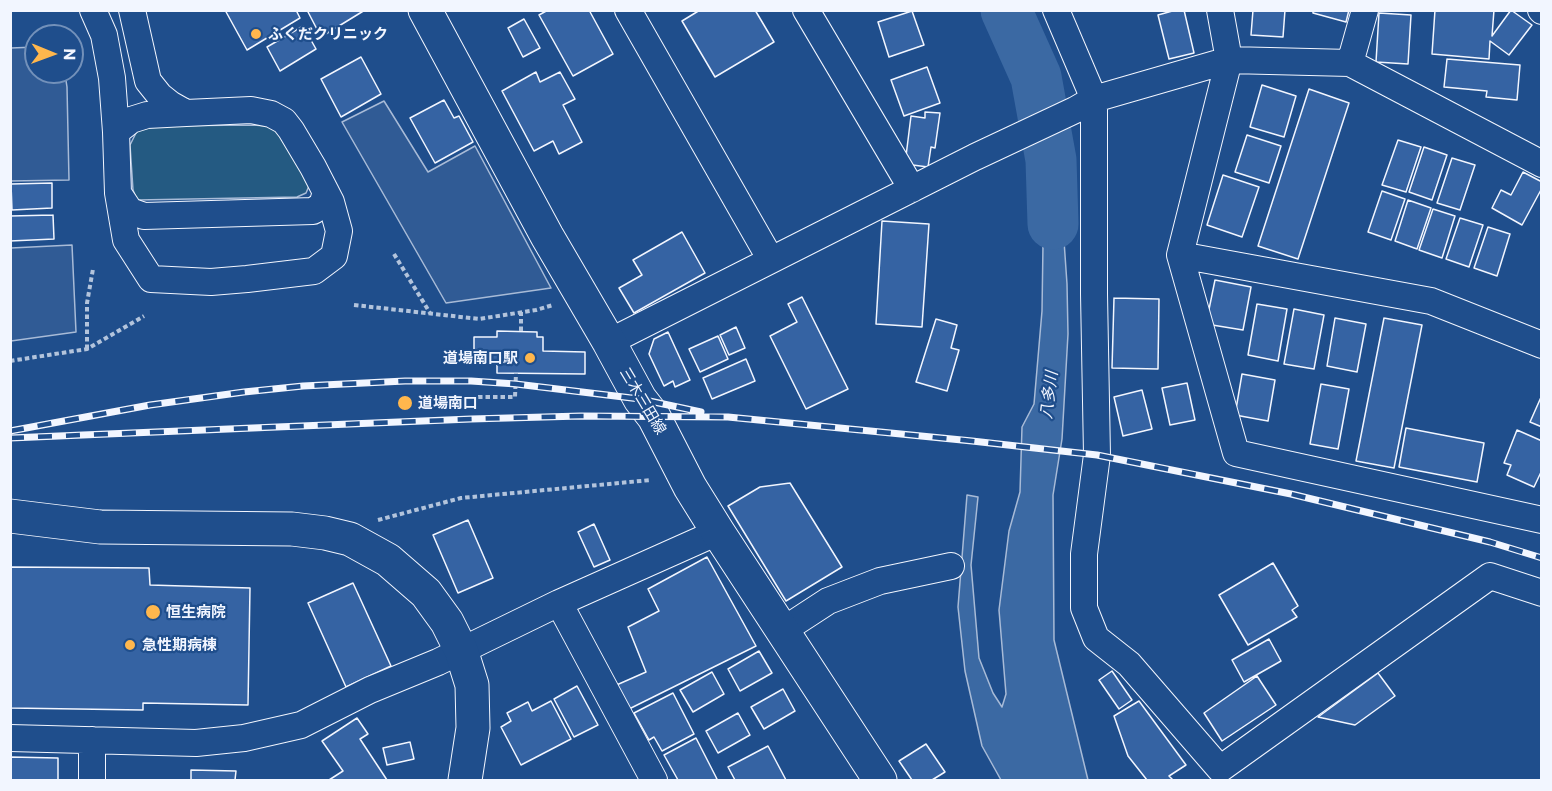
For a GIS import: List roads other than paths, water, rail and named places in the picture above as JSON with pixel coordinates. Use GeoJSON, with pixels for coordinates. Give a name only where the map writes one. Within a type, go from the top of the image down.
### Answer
{"type":"FeatureCollection","features":[{"type":"Feature","properties":{"kind":"main road","name":"三木三田線"},"geometry":{"type":"LineString","coordinates":[[425,10],[547,236],[640,399],[654,417],[685,477],[718,532],[880,780]]}},
{"type":"Feature","properties":{"kind":"main road"},"geometry":{"type":"LineString","coordinates":[[10,516],[100,527],[292,529],[350,539],[388,560],[426,593],[447,622],[462,650],[472,685],[473,728],[465,780]]}},
{"type":"Feature","properties":{"kind":"street"},"geometry":{"type":"LineString","coordinates":[[93,10],[104,35],[112,78],[117,193],[126,240],[151,279],[211,282],[314,271],[334,256],[339,231],[331,202],[284,121],[271,114],[251,110],[186,113],[147,116],[131,120],[116,132]]}},
{"type":"Feature","properties":{"kind":"street"},"geometry":{"type":"LineString","coordinates":[[132,10],[148,81],[160,96],[186,113]]}},
{"type":"Feature","properties":{"kind":"street"},"geometry":{"type":"LineString","coordinates":[[628,10],[771,260]]}},
{"type":"Feature","properties":{"kind":"street"},"geometry":{"type":"LineString","coordinates":[[806,10],[912,189]]}},
{"type":"Feature","properties":{"kind":"street"},"geometry":{"type":"LineString","coordinates":[[1056,10],[1085,105],[1094,294],[1098,455],[1084,554],[1084,608],[1096,638],[1129,664],[1226,775],[1490,576],[1542,592]]}},
{"type":"Feature","properties":{"kind":"street"},"geometry":{"type":"LineString","coordinates":[[1220,10],[1229,60],[1180,255],[1236,453],[1542,520]]}},
{"type":"Feature","properties":{"kind":"street"},"geometry":{"type":"LineString","coordinates":[[1350,63],[1365,10]]}},
{"type":"Feature","properties":{"kind":"street"},"geometry":{"type":"LineString","coordinates":[[609,342],[975,157],[1085,105],[1229,60],[1350,63],[1542,164]]}},
{"type":"Feature","properties":{"kind":"street"},"geometry":{"type":"LineString","coordinates":[[117,193],[130,211],[144,216],[313,211],[322,205],[326,192]]}},
{"type":"Feature","properties":{"kind":"street"},"geometry":{"type":"LineString","coordinates":[[1180,255],[1431,301],[1542,345]]}},
{"type":"Feature","properties":{"kind":"street"},"geometry":{"type":"LineString","coordinates":[[10,738],[196,743],[244,738],[301,726],[370,690],[438,662],[559,603],[718,532]]}},
{"type":"Feature","properties":{"kind":"street"},"geometry":{"type":"LineString","coordinates":[[782,631],[828,601],[880,581],[951,566]]}},
{"type":"Feature","properties":{"kind":"street"},"geometry":{"type":"LineString","coordinates":[[559,603],[654,780]]}},
{"type":"Feature","properties":{"kind":"street"},"geometry":{"type":"LineString","coordinates":[[92,780],[93,740]]}},
{"type":"Feature","properties":{"kind":"water"},"geometry":{"type":"Polygon","coordinates":[[[1042,153],[1058,154],[1067,284],[1068,334],[1062,439],[1053,495],[1054,640],[1088,780],[1001,780],[982,746],[965,671],[958,607],[967,495],[978,497],[971,565],[979,658],[993,693],[1002,707],[1006,694],[999,610],[1009,531],[1020,492],[1022,427],[1034,404],[1042,311],[1042,153]]]}},
{"type":"Feature","properties":{"kind":"waterway","name":"八多川"},"geometry":{"type":"LineString","coordinates":[[1006,10],[1036,77],[1051,160],[1053,224]]}},
{"type":"Feature","properties":{"kind":"railway"},"geometry":{"type":"LineString","coordinates":[[10,431],[150,405],[244,392],[303,386],[405,381],[516,384],[640,399],[701,412]]}},
{"type":"Feature","properties":{"kind":"railway"},"geometry":{"type":"LineString","coordinates":[[10,438],[471,419],[581,416],[728,417],[1097,455],[1291,494],[1490,542],[1542,558]]}},
{"type":"Feature","properties":{"kind":"place","name":"ふくだクリニック"},"geometry":{"type":"Point","coordinates":[256,34]}},
{"type":"Feature","properties":{"kind":"place","name":"道場南口駅"},"geometry":{"type":"Point","coordinates":[530,358]}},
{"type":"Feature","properties":{"kind":"place","name":"道場南口"},"geometry":{"type":"Point","coordinates":[405,403]}},
{"type":"Feature","properties":{"kind":"place","name":"恒生病院"},"geometry":{"type":"Point","coordinates":[153,612]}},
{"type":"Feature","properties":{"kind":"place","name":"急性期病棟"},"geometry":{"type":"Point","coordinates":[130,645]}}]}
